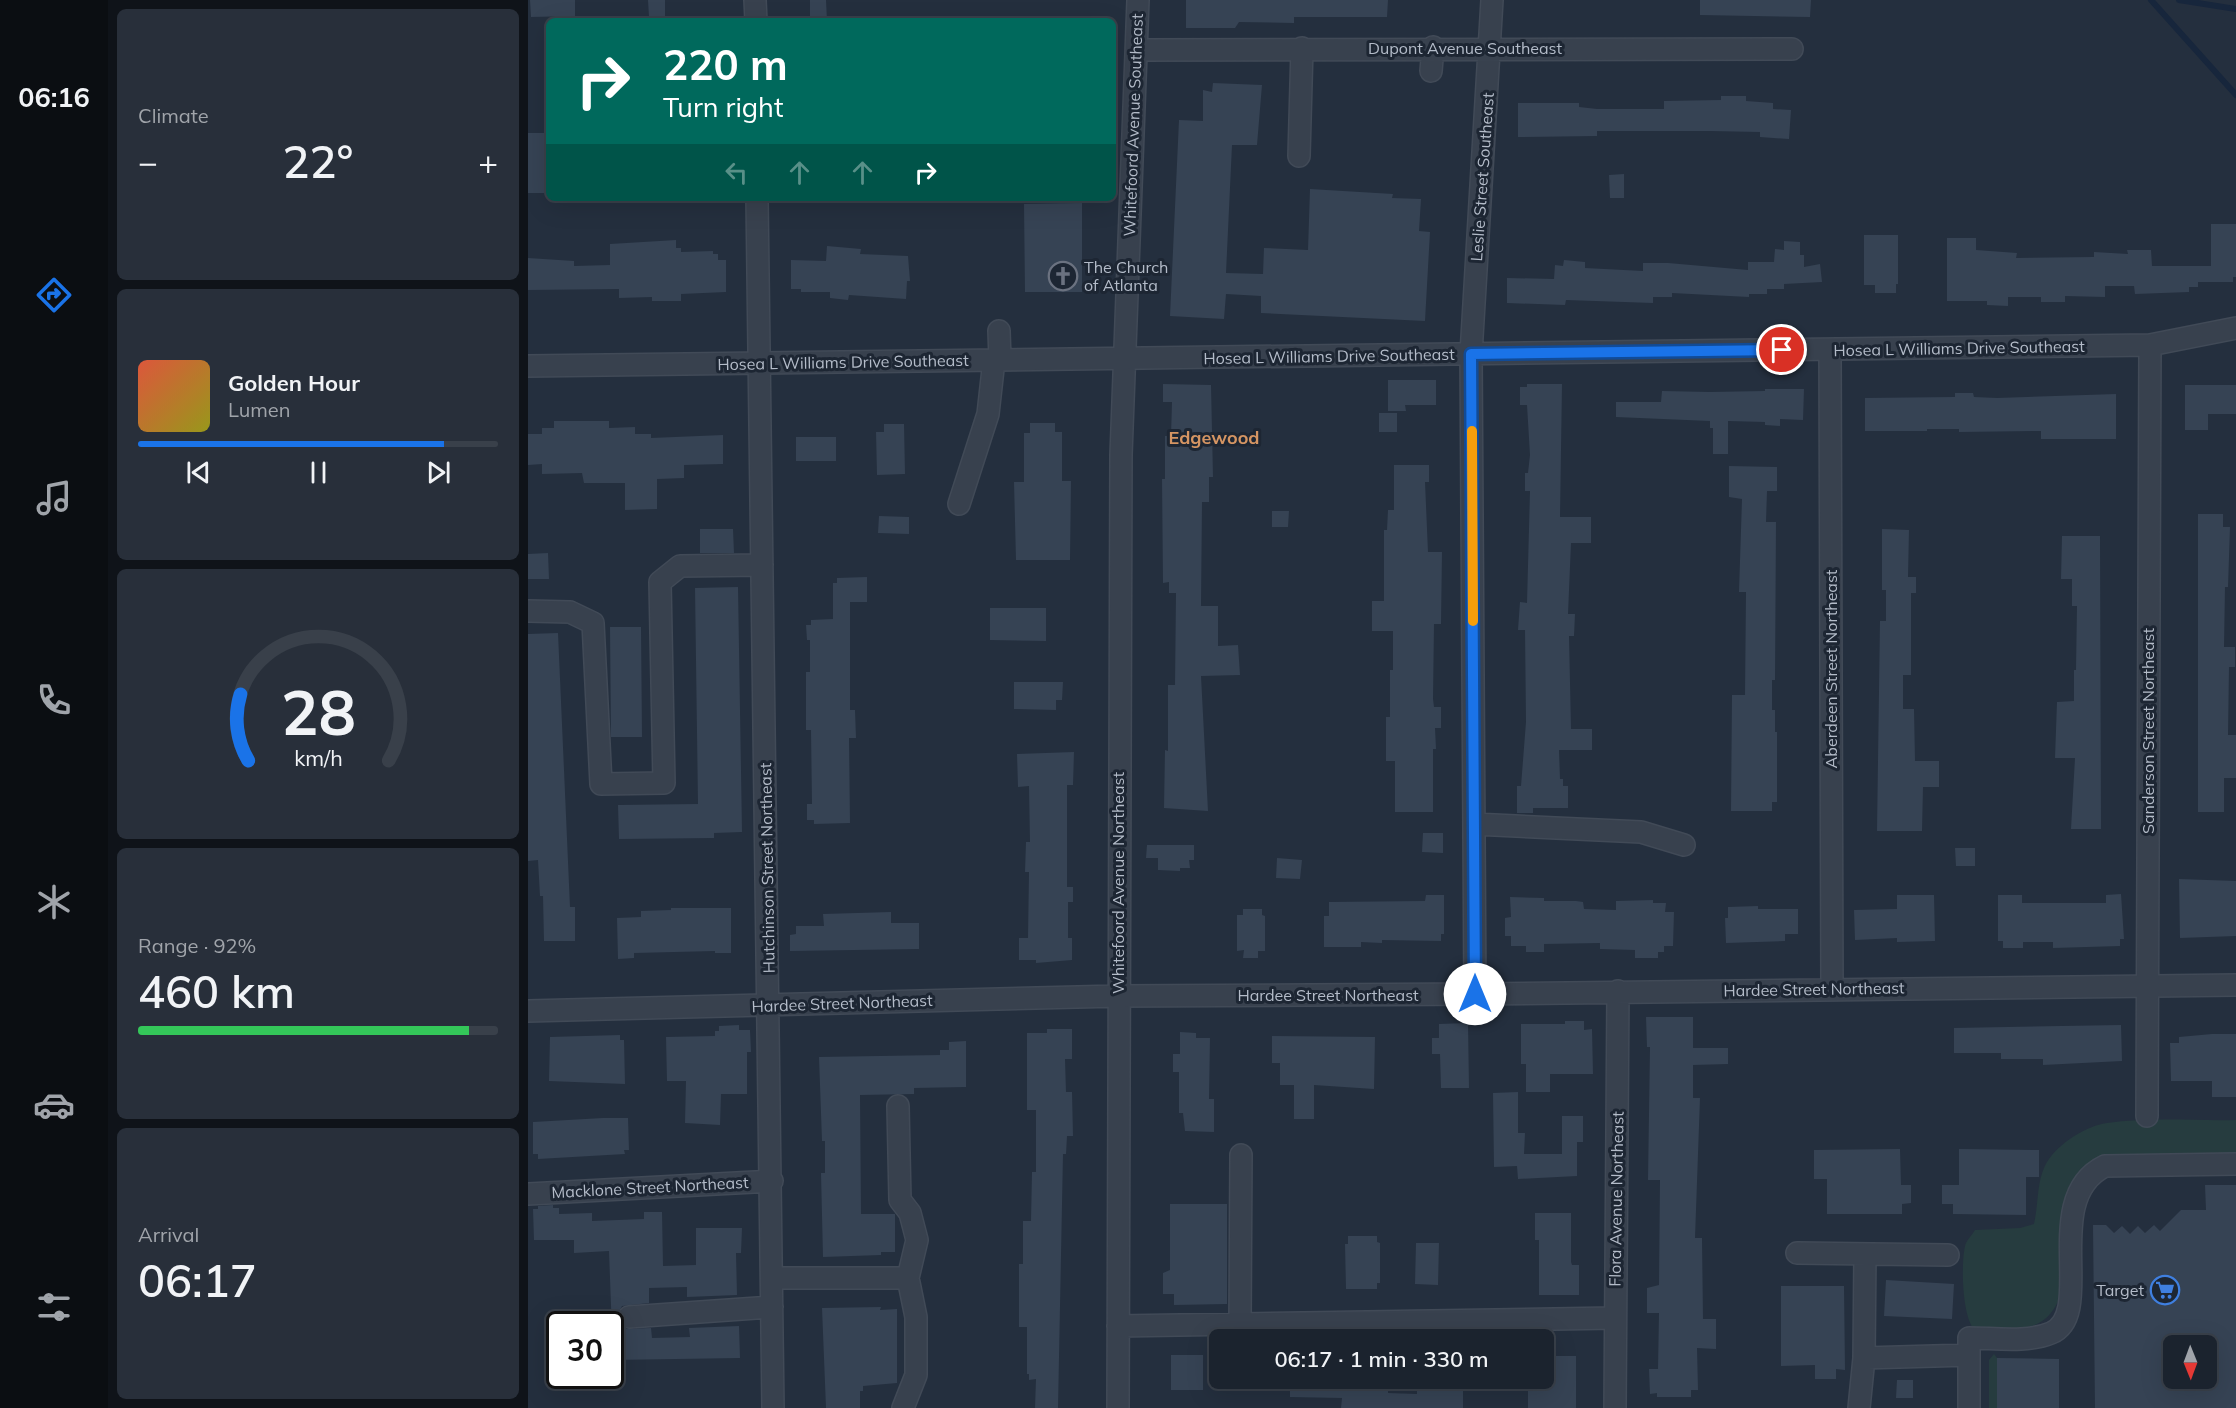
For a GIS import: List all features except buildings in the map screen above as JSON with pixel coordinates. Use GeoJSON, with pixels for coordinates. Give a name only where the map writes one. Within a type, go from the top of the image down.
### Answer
{"type":"FeatureCollection","features":[{"type":"Feature","properties":{"kind":"street"},"geometry":{"type":"LineString","coordinates":[[755,0],[756,18]]}},
{"type":"Feature","properties":{"kind":"street","name":"Whitefoord Avenue Southeast"},"geometry":{"type":"LineString","coordinates":[[1123,358],[1138,0]]}},
{"type":"Feature","properties":{"kind":"street","name":"Leslie Street Southeast"},"geometry":{"type":"LineString","coordinates":[[1475,994],[1471,354],[1492,0]]}},
{"type":"Feature","properties":{"kind":"street"},"geometry":{"type":"LineString","coordinates":[[1431,71],[1433,47]]}},
{"type":"Feature","properties":{"kind":"street","name":"Dupont Avenue Southeast"},"geometry":{"type":"LineString","coordinates":[[1137,50],[1433,47],[1792,49]]}},
{"type":"Feature","properties":{"kind":"street"},"geometry":{"type":"LineString","coordinates":[[1299,156],[1302,48]]}},
{"type":"Feature","properties":{"kind":"street","name":"Hutchinson Street Northeast"},"geometry":{"type":"LineString","coordinates":[[758,201],[772,1181],[773,1408]]}},
{"type":"Feature","properties":{"kind":"street","name":"Hosea L Williams Drive Southeast"},"geometry":{"type":"LineString","coordinates":[[528,366],[2150,345],[2236,328]]}},
{"type":"Feature","properties":{"kind":"street"},"geometry":{"type":"LineString","coordinates":[[959,504],[988,414],[997,360],[999,331]]}},
{"type":"Feature","properties":{"kind":"street","name":"Sanderson Street Northeast"},"geometry":{"type":"LineString","coordinates":[[2147,1116],[2150,345]]}},
{"type":"Feature","properties":{"kind":"street","name":"Aberdeen Street Northeast"},"geometry":{"type":"LineString","coordinates":[[1830,350],[1832,988]]}},
{"type":"Feature","properties":{"kind":"street","name":"Whitefoord Avenue Northeast"},"geometry":{"type":"LineString","coordinates":[[1118,1408],[1118,996],[1123,358]]}},
{"type":"Feature","properties":{"kind":"street"},"geometry":{"type":"LineString","coordinates":[[528,611],[570,612],[593,623],[601,784],[663,783],[660,582],[680,566],[762,565]]}},
{"type":"Feature","properties":{"kind":"street"},"geometry":{"type":"LineString","coordinates":[[1474,824],[1641,832],[1684,845]]}},
{"type":"Feature","properties":{"kind":"street","name":"Hardee Street Northeast"},"geometry":{"type":"LineString","coordinates":[[528,1011],[1118,996],[2236,985]]}},
{"type":"Feature","properties":{"kind":"street","name":"Flora Avenue Northeast"},"geometry":{"type":"LineString","coordinates":[[1615,1408],[1618,991]]}},
{"type":"Feature","properties":{"kind":"street"},"geometry":{"type":"LineString","coordinates":[[898,1106],[900,1200],[910,1214],[917,1240],[908,1278],[916,1317],[916,1376],[903,1408]]}},
{"type":"Feature","properties":{"kind":"street"},"geometry":{"type":"LineString","coordinates":[[1240,1324],[1241,1155]]}},
{"type":"Feature","properties":{"kind":"street"},"geometry":{"type":"LineString","coordinates":[[1864,1358],[1969,1347],[2036,1337],[2053,1332],[2064,1323],[2070,1299],[2074,1202],[2082,1185],[2093,1172],[2105,1166],[2236,1164]]}},
{"type":"Feature","properties":{"kind":"street","name":"Macklone Street Northeast"},"geometry":{"type":"LineString","coordinates":[[528,1194],[772,1181]]}},
{"type":"Feature","properties":{"kind":"street"},"geometry":{"type":"LineString","coordinates":[[1797,1253],[1948,1255]]}},
{"type":"Feature","properties":{"kind":"street"},"geometry":{"type":"LineString","coordinates":[[1859,1408],[1864,1358],[1865,1254]]}},
{"type":"Feature","properties":{"kind":"street"},"geometry":{"type":"LineString","coordinates":[[772,1278],[908,1278]]}},
{"type":"Feature","properties":{"kind":"street"},"geometry":{"type":"LineString","coordinates":[[629,1317],[772,1307]]}},
{"type":"Feature","properties":{"kind":"street"},"geometry":{"type":"LineString","coordinates":[[1118,1326],[1614,1318]]}},
{"type":"Feature","properties":{"kind":"street"},"geometry":{"type":"LineString","coordinates":[[1969,1347],[1969,1408]]}},
{"type":"Feature","properties":{"kind":"green space"},"geometry":{"type":"Polygon","coordinates":[[[2155,1120],[2236,1120],[2236,1158],[2079,1178],[2063,1288],[2057,1304],[2039,1323],[2028,1327],[1973,1328],[1969,1321],[1963,1288],[1965,1246],[1975,1230],[2020,1228],[2034,1224],[2043,1169],[2058,1148],[2074,1136],[2107,1123],[2155,1120]]]}},
{"type":"Feature","properties":{"kind":"green space"},"geometry":{"type":"Polygon","coordinates":[[[1994,1354],[1997,1358],[1997,1408],[1989,1408],[1989,1360],[1994,1354]]]}},
{"type":"Feature","properties":{"kind":"waterway"},"geometry":{"type":"LineString","coordinates":[[2151,0],[2236,95]]}},
{"type":"Feature","properties":{"kind":"waterway"},"geometry":{"type":"LineString","coordinates":[[2179,0],[2236,9]]}},
{"type":"Feature","properties":{"kind":"slow traffic"},"geometry":{"type":"LineString","coordinates":[[1472,431],[1473,621]]}},
{"type":"Feature","properties":{"kind":"place","name":"The Church of Atlanta"},"geometry":{"type":"Point","coordinates":[1063,276]}},
{"type":"Feature","properties":{"kind":"place","name":"Target"},"geometry":{"type":"Point","coordinates":[2165,1290]}},
{"type":"Feature","properties":{"kind":"district","name":"Edgewood"},"geometry":{"type":"Point","coordinates":[1214,437]}},
{"type":"Feature","properties":{"kind":"route"},"geometry":{"type":"LineString","coordinates":[[1475,994],[1471,354],[1782,350]]}}]}
